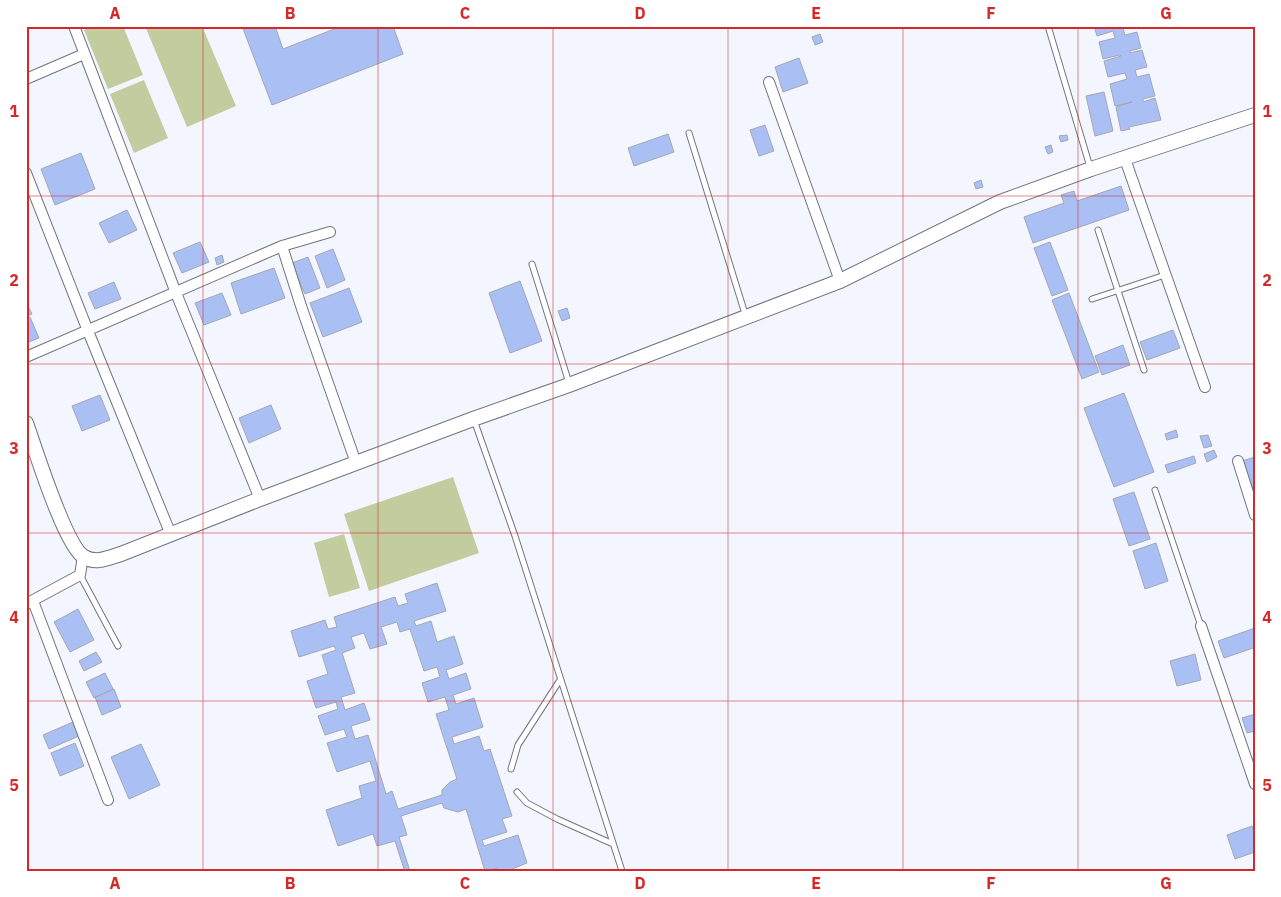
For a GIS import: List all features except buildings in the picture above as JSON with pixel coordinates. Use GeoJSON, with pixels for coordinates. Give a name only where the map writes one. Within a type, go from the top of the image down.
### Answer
{"type":"FeatureCollection","features":[{"type":"Feature","properties":{"kind":"street"},"geometry":{"type":"LineString","coordinates":[[74,26],[176,293],[260,499]]}},
{"type":"Feature","properties":{"kind":"street"},"geometry":{"type":"LineString","coordinates":[[26,79],[84,54]]}},
{"type":"Feature","properties":{"kind":"street"},"geometry":{"type":"LineString","coordinates":[[769,82],[840,282]]}},
{"type":"Feature","properties":{"kind":"street"},"geometry":{"type":"LineString","coordinates":[[26,423],[68,537],[83,556],[98,561],[840,282],[998,203],[1091,169],[1255,115]]}},
{"type":"Feature","properties":{"kind":"street"},"geometry":{"type":"LineString","coordinates":[[1125,159],[1205,387]]}},
{"type":"Feature","properties":{"kind":"street"},"geometry":{"type":"LineString","coordinates":[[26,172],[170,535]]}},
{"type":"Feature","properties":{"kind":"street"},"geometry":{"type":"LineString","coordinates":[[26,357],[282,246],[330,232]]}},
{"type":"Feature","properties":{"kind":"street"},"geometry":{"type":"LineString","coordinates":[[282,246],[302,310],[356,463]]}},
{"type":"Feature","properties":{"kind":"street"},"geometry":{"type":"LineString","coordinates":[[1238,461],[1255,515]]}},
{"type":"Feature","properties":{"kind":"street"},"geometry":{"type":"LineString","coordinates":[[83,556],[80,575],[30,603],[108,800]]}},
{"type":"Feature","properties":{"kind":"street"},"geometry":{"type":"LineString","coordinates":[[1201,626],[1255,784]]}},
{"type":"Feature","properties":{"kind":"lane"},"geometry":{"type":"LineString","coordinates":[[1048,26],[1091,169]]}},
{"type":"Feature","properties":{"kind":"lane"},"geometry":{"type":"LineString","coordinates":[[689,133],[746,317]]}},
{"type":"Feature","properties":{"kind":"lane"},"geometry":{"type":"LineString","coordinates":[[1098,230],[1144,370]]}},
{"type":"Feature","properties":{"kind":"lane"},"geometry":{"type":"LineString","coordinates":[[532,264],[569,385]]}},
{"type":"Feature","properties":{"kind":"lane"},"geometry":{"type":"LineString","coordinates":[[1092,299],[1165,275]]}},
{"type":"Feature","properties":{"kind":"lane"},"geometry":{"type":"LineString","coordinates":[[473,419],[515,536],[622,871]]}},
{"type":"Feature","properties":{"kind":"lane"},"geometry":{"type":"LineString","coordinates":[[1155,490],[1201,626]]}},
{"type":"Feature","properties":{"kind":"lane"},"geometry":{"type":"LineString","coordinates":[[80,575],[118,646]]}},
{"type":"Feature","properties":{"kind":"lane"},"geometry":{"type":"LineString","coordinates":[[511,769],[518,745],[560,680]]}},
{"type":"Feature","properties":{"kind":"lane"},"geometry":{"type":"LineString","coordinates":[[517,792],[526,804],[613,844]]}},
{"type":"Feature","properties":{"kind":"green space"},"geometry":{"type":"Polygon","coordinates":[[[93,26],[123,26],[143,75],[108,89],[84,30],[93,26]]]}},
{"type":"Feature","properties":{"kind":"green space"},"geometry":{"type":"Polygon","coordinates":[[[145,26],[202,26],[236,106],[187,127],[145,26]]]}},
{"type":"Feature","properties":{"kind":"green space"},"geometry":{"type":"Polygon","coordinates":[[[144,80],[168,138],[134,153],[110,94],[144,80]]]}},
{"type":"Feature","properties":{"kind":"green space"},"geometry":{"type":"Polygon","coordinates":[[[453,477],[479,553],[369,591],[344,514],[453,477]]]}},
{"type":"Feature","properties":{"kind":"green space"},"geometry":{"type":"Polygon","coordinates":[[[344,534],[360,588],[329,597],[314,543],[344,534]]]}}]}
